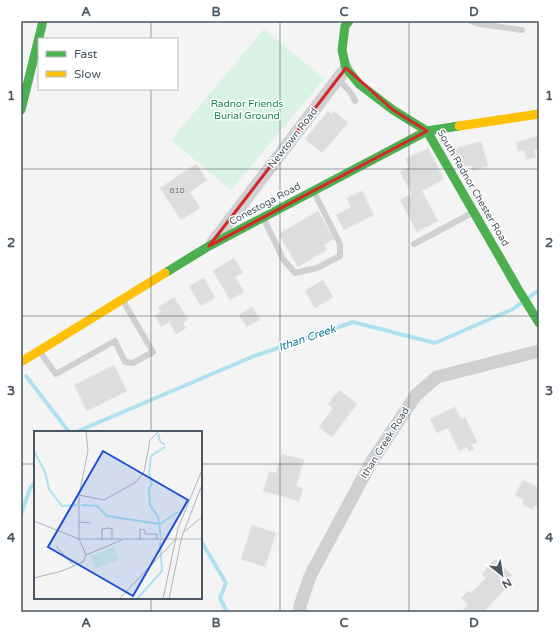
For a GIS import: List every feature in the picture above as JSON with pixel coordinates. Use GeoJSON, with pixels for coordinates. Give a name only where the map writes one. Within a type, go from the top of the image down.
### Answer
{"type":"FeatureCollection","features":[{"type":"Feature","properties":{"kind":"main road"},"geometry":{"type":"LineString","coordinates":[[39,38],[43,21]]}},
{"type":"Feature","properties":{"kind":"main road"},"geometry":{"type":"LineString","coordinates":[[346,68],[342,50],[345,26],[349,21]]}},
{"type":"Feature","properties":{"kind":"main road"},"geometry":{"type":"LineString","coordinates":[[21,110],[38,41]]}},
{"type":"Feature","properties":{"kind":"main road","name":"South Radnor Chester Road"},"geometry":{"type":"LineString","coordinates":[[346,68],[360,84],[393,110],[427,131],[538,322]]}},
{"type":"Feature","properties":{"kind":"main road","name":"Conestoga Road"},"geometry":{"type":"LineString","coordinates":[[22,361],[209,246],[427,131],[539,114]]}},
{"type":"Feature","properties":{"kind":"street","name":"Newtown Road"},"geometry":{"type":"LineString","coordinates":[[209,246],[346,68]]}},
{"type":"Feature","properties":{"kind":"street","name":"Ithan Creek Road"},"geometry":{"type":"LineString","coordinates":[[300,612],[300,606],[310,576],[372,460],[416,395],[437,377],[539,351]]}},
{"type":"Feature","properties":{"kind":"lane"},"geometry":{"type":"LineString","coordinates":[[470,21],[480,24],[522,30]]}},
{"type":"Feature","properties":{"kind":"lane"},"geometry":{"type":"LineString","coordinates":[[338,80],[353,94],[355,101]]}},
{"type":"Feature","properties":{"kind":"lane"},"geometry":{"type":"LineString","coordinates":[[263,218],[283,259],[295,273],[317,268],[340,256],[340,244],[314,191]]}},
{"type":"Feature","properties":{"kind":"lane"},"geometry":{"type":"LineString","coordinates":[[414,244],[474,212]]}},
{"type":"Feature","properties":{"kind":"lane"},"geometry":{"type":"LineString","coordinates":[[39,351],[56,374],[115,341],[125,362],[133,363],[153,352],[122,299]]}},
{"type":"Feature","properties":{"kind":"highlighted area"},"geometry":{"type":"Polygon","coordinates":[[[346,68],[393,110],[427,131],[209,246],[346,68]]]}},
{"type":"Feature","properties":{"kind":"green space","name":"Radnor Friends Burial Ground"},"geometry":{"type":"Polygon","coordinates":[[[264,29],[324,79],[231,190],[171,140],[264,29]]]}},
{"type":"Feature","properties":{"kind":"building"},"geometry":{"type":"Polygon","coordinates":[[[328,111],[331,114],[334,111],[348,123],[322,153],[305,139],[328,111]]]}},
{"type":"Feature","properties":{"kind":"building"},"geometry":{"type":"Polygon","coordinates":[[[539,136],[539,149],[534,150],[536,157],[527,159],[524,150],[518,151],[516,142],[539,136]]]}},
{"type":"Feature","properties":{"kind":"building"},"geometry":{"type":"Polygon","coordinates":[[[481,141],[488,166],[473,171],[471,165],[463,167],[460,156],[455,157],[453,149],[481,141]]]}},
{"type":"Feature","properties":{"kind":"building"},"geometry":{"type":"Polygon","coordinates":[[[428,148],[444,179],[422,191],[438,221],[417,232],[400,200],[412,194],[400,172],[409,167],[405,159],[428,148]]]}},
{"type":"Feature","properties":{"kind":"building"},"geometry":{"type":"Polygon","coordinates":[[[196,164],[207,180],[190,192],[200,208],[181,220],[160,188],[196,164]]]}},
{"type":"Feature","properties":{"kind":"building"},"geometry":{"type":"Polygon","coordinates":[[[362,191],[374,215],[344,230],[336,215],[351,207],[347,198],[362,191]]]}},
{"type":"Feature","properties":{"kind":"building"},"geometry":{"type":"Polygon","coordinates":[[[318,211],[334,239],[324,245],[327,250],[298,267],[279,234],[318,211]]]}},
{"type":"Feature","properties":{"kind":"building"},"geometry":{"type":"Polygon","coordinates":[[[234,258],[243,273],[235,277],[244,292],[230,300],[213,271],[234,258]]]}},
{"type":"Feature","properties":{"kind":"building"},"geometry":{"type":"Polygon","coordinates":[[[204,278],[215,298],[201,306],[189,286],[204,278]]]}},
{"type":"Feature","properties":{"kind":"building"},"geometry":{"type":"Polygon","coordinates":[[[323,280],[333,297],[315,308],[305,291],[323,280]]]}},
{"type":"Feature","properties":{"kind":"building"},"geometry":{"type":"Polygon","coordinates":[[[174,297],[188,320],[183,323],[186,328],[176,334],[169,322],[161,327],[155,316],[161,312],[158,307],[174,297]]]}},
{"type":"Feature","properties":{"kind":"building"},"geometry":{"type":"Polygon","coordinates":[[[252,307],[260,320],[247,327],[239,315],[252,307]]]}},
{"type":"Feature","properties":{"kind":"building"},"geometry":{"type":"Polygon","coordinates":[[[114,365],[127,391],[87,411],[74,385],[114,365]]]}},
{"type":"Feature","properties":{"kind":"building"},"geometry":{"type":"Polygon","coordinates":[[[339,390],[357,404],[332,437],[319,427],[333,408],[328,404],[339,390]]]}},
{"type":"Feature","properties":{"kind":"building"},"geometry":{"type":"Polygon","coordinates":[[[455,407],[461,419],[465,417],[477,442],[471,444],[474,449],[469,451],[467,447],[459,451],[448,428],[437,433],[430,419],[455,407]]]}},
{"type":"Feature","properties":{"kind":"building"},"geometry":{"type":"Polygon","coordinates":[[[282,454],[304,460],[296,486],[303,488],[299,501],[263,491],[269,472],[276,473],[282,454]]]}},
{"type":"Feature","properties":{"kind":"building"},"geometry":{"type":"Polygon","coordinates":[[[523,480],[539,488],[539,507],[535,505],[533,510],[522,504],[524,500],[515,495],[523,480]]]}},
{"type":"Feature","properties":{"kind":"building"},"geometry":{"type":"Polygon","coordinates":[[[252,525],[276,533],[265,567],[241,559],[252,525]]]}},
{"type":"Feature","properties":{"kind":"building"},"geometry":{"type":"Polygon","coordinates":[[[495,559],[512,575],[502,586],[505,589],[483,612],[461,612],[468,605],[461,598],[468,591],[471,593],[486,578],[482,574],[495,559]]]}},
{"type":"Feature","properties":{"kind":"waterway","name":"Ithan Creek"},"geometry":{"type":"LineString","coordinates":[[528,298],[539,290]]}},
{"type":"Feature","properties":{"kind":"waterway","name":"Ithan Creek"},"geometry":{"type":"LineString","coordinates":[[78,431],[254,356],[353,322],[435,343],[513,309],[521,303]]}},
{"type":"Feature","properties":{"kind":"waterway","name":"Ithan Creek"},"geometry":{"type":"LineString","coordinates":[[26,376],[68,431]]}},
{"type":"Feature","properties":{"kind":"waterway"},"geometry":{"type":"LineString","coordinates":[[21,514],[30,489],[34,483]]}},
{"type":"Feature","properties":{"kind":"waterway"},"geometry":{"type":"LineString","coordinates":[[202,543],[226,583],[220,598],[227,612]]}},
{"type":"Feature","properties":{"kind":"traffic: fast"},"geometry":{"type":"LineString","coordinates":[[39,38],[43,21]]}},
{"type":"Feature","properties":{"kind":"traffic: fast"},"geometry":{"type":"LineString","coordinates":[[349,21],[345,26],[342,50],[346,68],[359,84],[393,110],[427,131],[539,323]]}},
{"type":"Feature","properties":{"kind":"traffic: fast"},"geometry":{"type":"LineString","coordinates":[[21,110],[38,41]]}},
{"type":"Feature","properties":{"kind":"traffic: fast"},"geometry":{"type":"LineString","coordinates":[[165,273],[209,246],[427,131],[459,126]]}},
{"type":"Feature","properties":{"kind":"traffic: slow"},"geometry":{"type":"LineString","coordinates":[[459,126],[539,114]]}},
{"type":"Feature","properties":{"kind":"traffic: slow"},"geometry":{"type":"LineString","coordinates":[[21,362],[165,273]]}}]}
